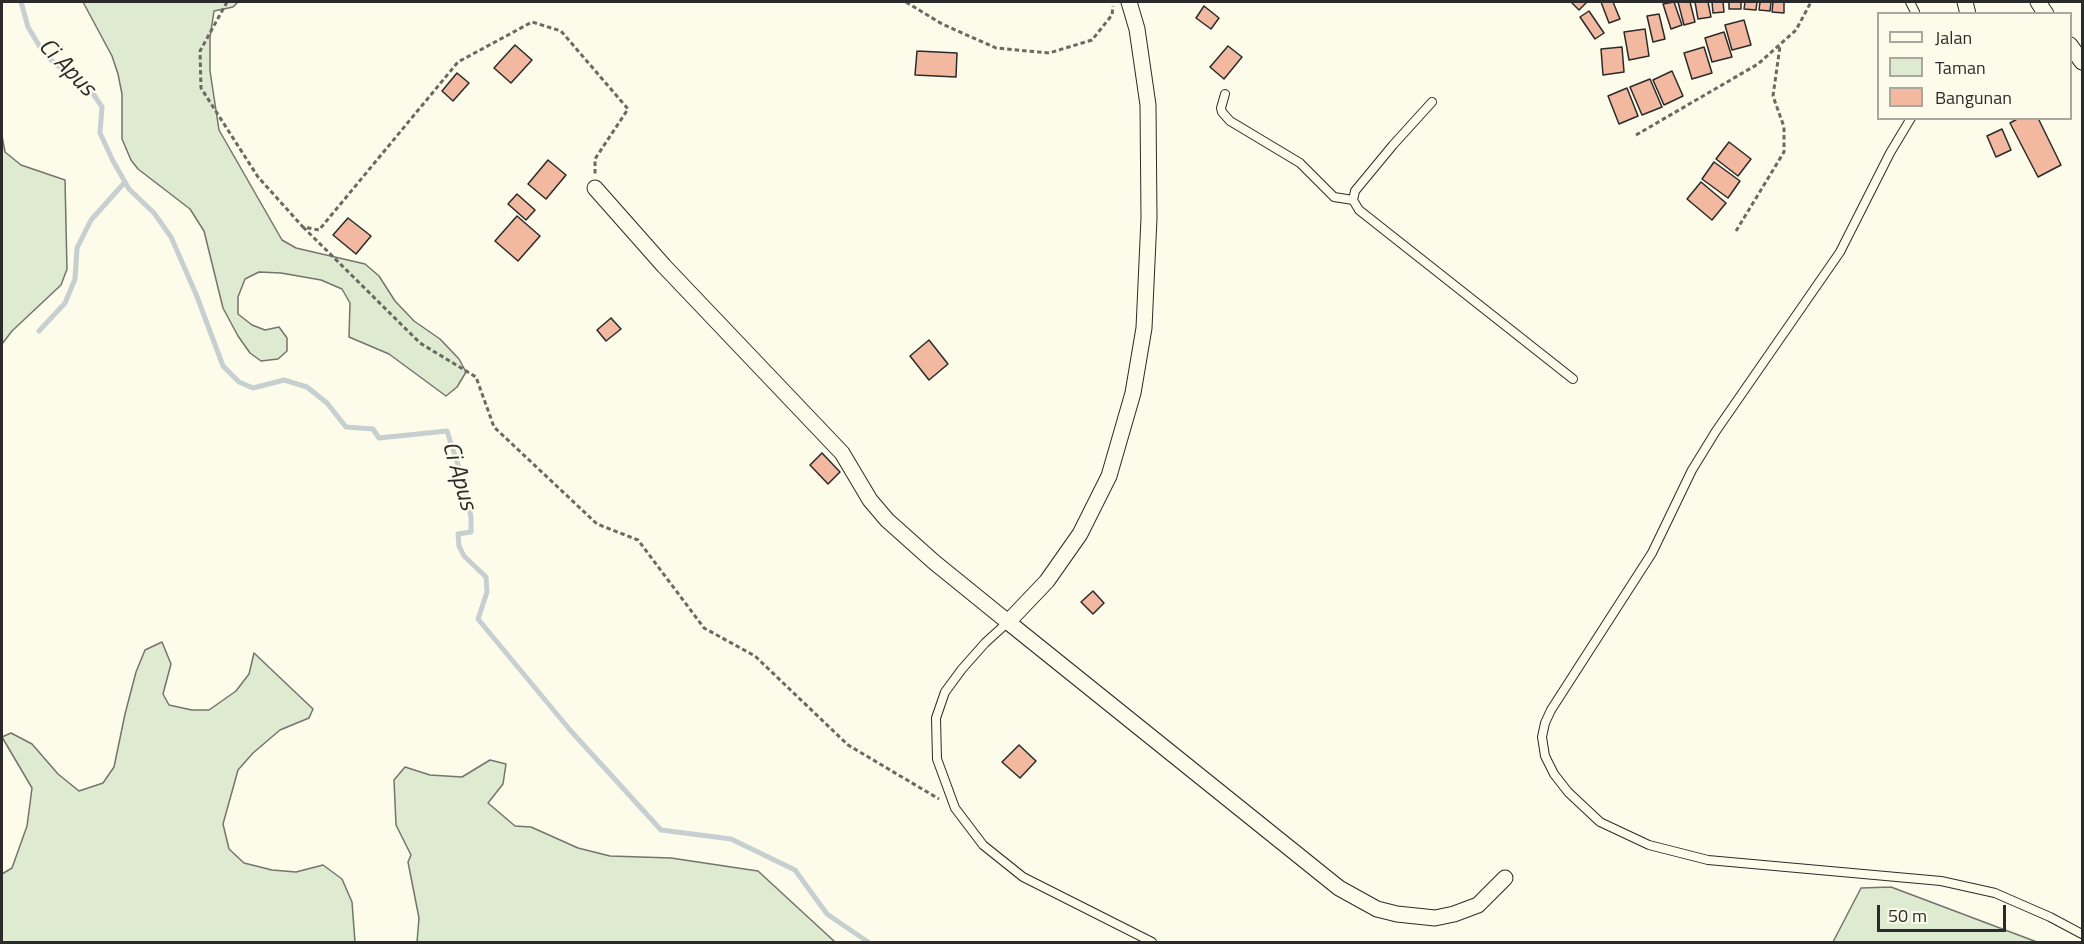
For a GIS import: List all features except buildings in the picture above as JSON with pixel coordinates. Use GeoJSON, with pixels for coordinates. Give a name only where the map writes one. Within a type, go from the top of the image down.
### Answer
{"type":"FeatureCollection","features":[{"type":"Feature","properties":{"kind":"street"},"geometry":{"type":"LineString","coordinates":[[1008,622],[1047,581],[1080,534],[1109,476],[1133,393],[1144,328],[1149,218],[1148,105],[1137,29],[1129,2]]}},
{"type":"Feature","properties":{"kind":"street"},"geometry":{"type":"LineString","coordinates":[[2072,48],[2082,62]]}},
{"type":"Feature","properties":{"kind":"street"},"geometry":{"type":"LineString","coordinates":[[595,188],[664,266],[842,453],[870,500],[887,520],[934,562],[1339,888],[1377,909],[1397,914],[1435,918],[1478,905],[1505,878]]}},
{"type":"Feature","properties":{"kind":"lane"},"geometry":{"type":"LineString","coordinates":[[1910,2],[1914,12]]}},
{"type":"Feature","properties":{"kind":"lane"},"geometry":{"type":"LineString","coordinates":[[1225,94],[1221,108],[1230,121],[1300,163],[1334,197],[1353,200]]}},
{"type":"Feature","properties":{"kind":"lane"},"geometry":{"type":"LineString","coordinates":[[1432,102],[1355,191],[1353,200],[1359,210],[1573,379]]}},
{"type":"Feature","properties":{"kind":"lane"},"geometry":{"type":"LineString","coordinates":[[1910,120],[1890,153],[1840,252],[1716,431],[1692,470],[1652,553],[1551,710],[1542,737],[1545,756],[1554,774],[1568,792],[1600,822],[1649,845],[1708,860],[1941,881],[1995,893],[2082,934]]}},
{"type":"Feature","properties":{"kind":"lane"},"geometry":{"type":"LineString","coordinates":[[1008,622],[985,643],[956,676],[945,692],[936,718],[938,759],[955,808],[983,845],[1023,877],[1152,942]]}},
{"type":"Feature","properties":{"kind":"path"},"geometry":{"type":"LineString","coordinates":[[227,2],[201,51],[201,88],[258,177],[303,227],[420,344],[476,376],[494,427],[597,524],[638,540],[704,628],[755,656],[848,745],[955,808]]}},
{"type":"Feature","properties":{"kind":"path"},"geometry":{"type":"LineString","coordinates":[[906,2],[942,24],[996,48],[1049,53],[1092,40],[1112,15],[1114,2]]}},
{"type":"Feature","properties":{"kind":"path"},"geometry":{"type":"LineString","coordinates":[[1636,135],[1758,64],[1796,30],[1811,2]]}},
{"type":"Feature","properties":{"kind":"path"},"geometry":{"type":"LineString","coordinates":[[303,227],[319,230],[458,62],[532,22],[561,31],[628,109],[595,159],[595,188]]}},
{"type":"Feature","properties":{"kind":"path"},"geometry":{"type":"LineString","coordinates":[[1736,231],[1784,152],[1784,127],[1773,96],[1781,44]]}},
{"type":"Feature","properties":{"kind":"green space"},"geometry":{"type":"Polygon","coordinates":[[[83,2],[238,2],[233,7],[214,11],[210,37],[210,71],[219,130],[282,240],[296,248],[365,264],[379,276],[395,301],[414,321],[440,339],[459,359],[466,372],[457,387],[446,396],[389,354],[349,337],[350,303],[342,289],[321,280],[281,273],[259,272],[245,279],[238,297],[238,314],[252,325],[265,330],[279,327],[287,338],[287,351],[278,359],[261,361],[250,353],[223,308],[204,231],[190,209],[138,169],[131,160],[122,139],[122,94],[118,74],[112,56],[83,2]]]}},
{"type":"Feature","properties":{"kind":"green space"},"geometry":{"type":"Polygon","coordinates":[[[2,136],[5,152],[21,165],[65,180],[67,269],[61,285],[12,331],[2,344],[2,136]]]}},
{"type":"Feature","properties":{"kind":"green space"},"geometry":{"type":"Polygon","coordinates":[[[162,642],[171,664],[163,694],[169,705],[192,710],[209,710],[236,691],[249,674],[254,653],[313,709],[309,718],[280,730],[253,753],[238,770],[223,824],[229,849],[244,863],[272,870],[296,872],[323,865],[342,879],[352,902],[355,942],[2,942],[2,874],[12,868],[27,826],[32,788],[2,737],[11,733],[32,744],[58,774],[79,791],[103,783],[114,767],[136,672],[145,650],[162,642]]]}},
{"type":"Feature","properties":{"kind":"green space"},"geometry":{"type":"Polygon","coordinates":[[[490,760],[506,764],[503,784],[488,803],[515,826],[531,827],[578,848],[610,856],[671,858],[758,871],[835,942],[417,942],[419,918],[408,862],[411,855],[396,825],[394,780],[405,767],[430,775],[462,777],[490,760]]]}},
{"type":"Feature","properties":{"kind":"green space"},"geometry":{"type":"Polygon","coordinates":[[[1891,887],[2037,942],[1833,942],[1861,888],[1891,887]]]}},
{"type":"Feature","properties":{"kind":"waterway","name":"Ci Apus"},"geometry":{"type":"LineString","coordinates":[[21,2],[28,27],[43,52],[92,92],[102,107],[100,133],[113,161],[129,189],[154,213],[171,237],[196,294],[223,366],[239,382],[253,388],[284,380],[307,387],[327,403],[346,427],[373,429],[379,438],[447,431],[471,517],[471,532],[458,534],[459,546],[464,556],[486,577],[487,592],[478,619],[570,730],[661,830],[731,839],[795,870],[827,914],[868,942]]}},
{"type":"Feature","properties":{"kind":"waterway"},"geometry":{"type":"LineString","coordinates":[[39,331],[65,303],[75,279],[77,248],[91,220],[125,182]]}}]}
